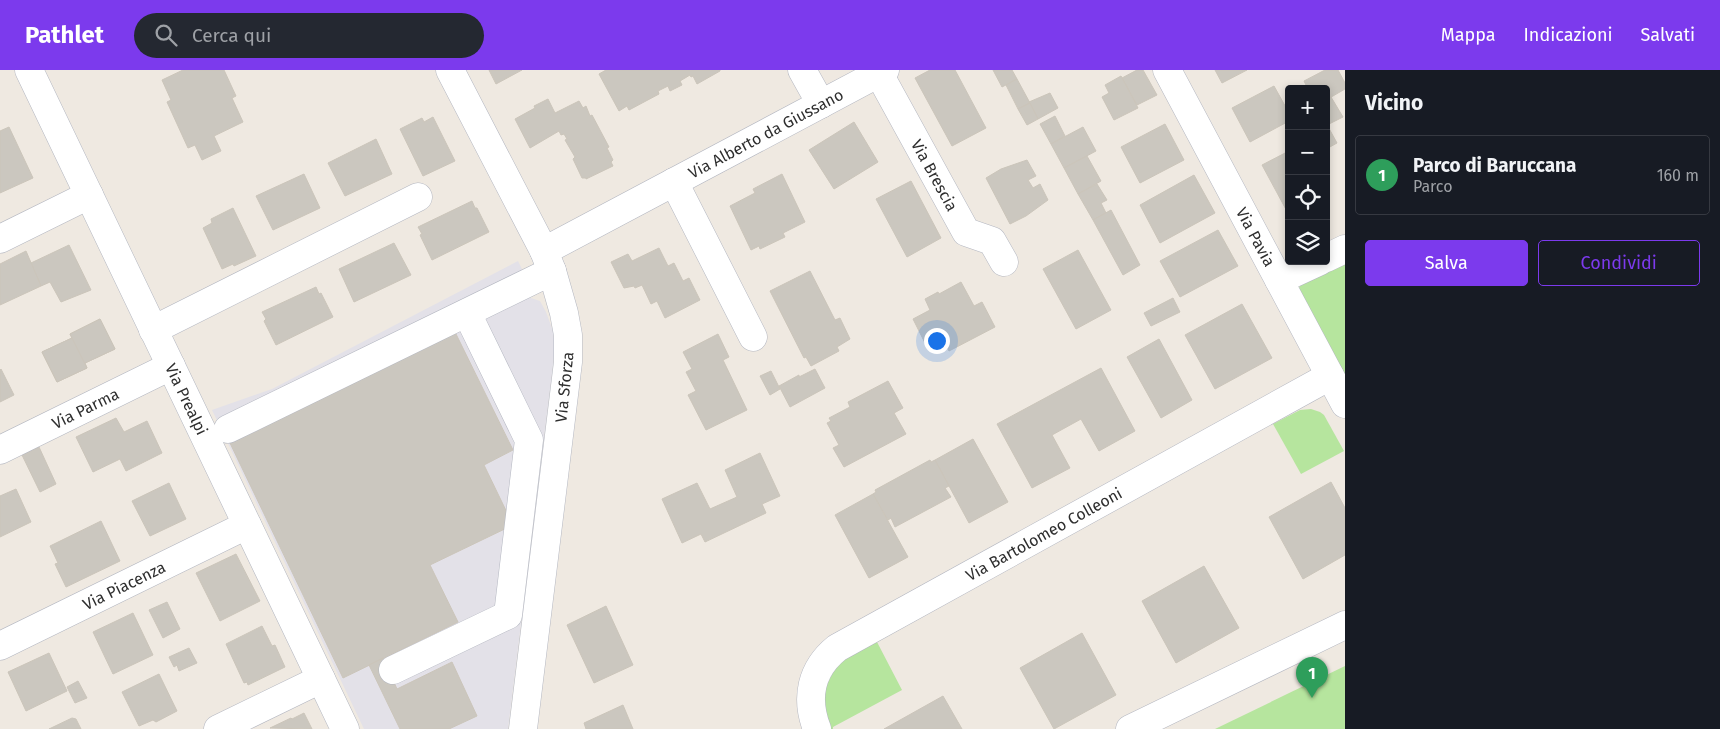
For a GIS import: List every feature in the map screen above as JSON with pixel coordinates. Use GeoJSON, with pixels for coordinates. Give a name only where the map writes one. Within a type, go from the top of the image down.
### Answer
{"type":"FeatureCollection","features":[{"type":"Feature","properties":{"kind":"street","name":"Via Prealpi"},"geometry":{"type":"LineString","coordinates":[[29,70],[345,729]]}},
{"type":"Feature","properties":{"kind":"street","name":"Via Sforza"},"geometry":{"type":"LineString","coordinates":[[450,70],[548,261],[564,313],[568,335],[568,362],[523,729]]}},
{"type":"Feature","properties":{"kind":"street"},"geometry":{"type":"LineString","coordinates":[[802,70],[820,104]]}},
{"type":"Feature","properties":{"kind":"street","name":"Via Pavia"},"geometry":{"type":"LineString","coordinates":[[1167,70],[1345,404]]}},
{"type":"Feature","properties":{"kind":"street","name":"Via Alberto da Giussano"},"geometry":{"type":"LineString","coordinates":[[228,428],[467,313],[674,182],[881,71]]}},
{"type":"Feature","properties":{"kind":"street","name":"Via Brescia"},"geometry":{"type":"LineString","coordinates":[[881,71],[966,232],[992,241],[1004,262]]}},
{"type":"Feature","properties":{"kind":"street","name":"Via Alberto da Giussano"},"geometry":{"type":"LineString","coordinates":[[674,182],[753,337]]}},
{"type":"Feature","properties":{"kind":"street"},"geometry":{"type":"LineString","coordinates":[[0,239],[89,196]]}},
{"type":"Feature","properties":{"kind":"street"},"geometry":{"type":"LineString","coordinates":[[153,330],[418,198]]}},
{"type":"Feature","properties":{"kind":"street"},"geometry":{"type":"LineString","coordinates":[[1330,256],[1345,249]]}},
{"type":"Feature","properties":{"kind":"street"},"geometry":{"type":"LineString","coordinates":[[1279,280],[1311,265]]}},
{"type":"Feature","properties":{"kind":"street"},"geometry":{"type":"LineString","coordinates":[[393,670],[508,615],[529,440],[467,313]]}},
{"type":"Feature","properties":{"kind":"street","name":"Via Parma"},"geometry":{"type":"LineString","coordinates":[[0,450],[170,366]]}},
{"type":"Feature","properties":{"kind":"street","name":"Via Bartolomeo Colleoni"},"geometry":{"type":"LineString","coordinates":[[817,729],[812,705],[814,677],[825,658],[837,648],[1330,376]]}},
{"type":"Feature","properties":{"kind":"street","name":"Via Piacenza"},"geometry":{"type":"LineString","coordinates":[[0,646],[247,525]]}},
{"type":"Feature","properties":{"kind":"street"},"geometry":{"type":"LineString","coordinates":[[1130,729],[1345,625]]}},
{"type":"Feature","properties":{"kind":"street"},"geometry":{"type":"LineString","coordinates":[[218,729],[321,679]]}},
{"type":"Feature","properties":{"kind":"shaded area"},"geometry":{"type":"Polygon","coordinates":[[[518,261],[522,269],[518,276],[528,297],[540,301],[546,312],[553,331],[555,349],[508,729],[364,729],[212,410],[272,389],[518,261]]]}},
{"type":"Feature","properties":{"kind":"green space"},"geometry":{"type":"Polygon","coordinates":[[[1345,259],[1345,380],[1298,292],[1302,278],[1345,259]]]}},
{"type":"Feature","properties":{"kind":"green space"},"geometry":{"type":"Polygon","coordinates":[[[1311,409],[1324,415],[1344,451],[1301,474],[1273,424],[1300,410],[1311,409]]]}},
{"type":"Feature","properties":{"kind":"green space"},"geometry":{"type":"Polygon","coordinates":[[[927,609],[929,613],[877,642],[902,690],[833,727],[833,729],[828,729],[823,692],[839,660],[927,609]]]}},
{"type":"Feature","properties":{"kind":"green space"},"geometry":{"type":"Polygon","coordinates":[[[1345,666],[1345,729],[1215,729],[1345,666]]]}},
{"type":"Feature","properties":{"kind":"building"},"geometry":{"type":"Polygon","coordinates":[[[183,70],[224,70],[236,96],[232,98],[243,122],[214,136],[221,151],[202,160],[195,145],[188,148],[167,102],[171,100],[162,80],[183,70]]]}},
{"type":"Feature","properties":{"kind":"building"},"geometry":{"type":"Polygon","coordinates":[[[489,70],[522,70],[496,84],[489,70]]]}},
{"type":"Feature","properties":{"kind":"building"},"geometry":{"type":"Polygon","coordinates":[[[606,70],[720,71],[697,84],[693,76],[691,77],[690,75],[680,81],[682,85],[670,91],[668,86],[658,91],[659,94],[629,110],[627,106],[619,111],[599,74],[606,70]]]}},
{"type":"Feature","properties":{"kind":"building"},"geometry":{"type":"Polygon","coordinates":[[[930,70],[955,70],[986,128],[952,146],[915,78],[930,70]]]}},
{"type":"Feature","properties":{"kind":"building"},"geometry":{"type":"Polygon","coordinates":[[[993,70],[1012,70],[1017,79],[1002,87],[993,70]]]}},
{"type":"Feature","properties":{"kind":"building"},"geometry":{"type":"Polygon","coordinates":[[[1137,70],[1143,70],[1157,95],[1137,105],[1122,78],[1137,70]]]}},
{"type":"Feature","properties":{"kind":"building"},"geometry":{"type":"Polygon","coordinates":[[[1215,70],[1247,70],[1222,83],[1215,70]]]}},
{"type":"Feature","properties":{"kind":"building"},"geometry":{"type":"Polygon","coordinates":[[[1325,70],[1338,70],[1345,83],[1345,89],[1330,98],[1330,85],[1306,85],[1304,81],[1325,70]]]}},
{"type":"Feature","properties":{"kind":"building"},"geometry":{"type":"Polygon","coordinates":[[[1121,76],[1138,108],[1114,120],[1102,97],[1109,93],[1105,85],[1121,76]]]}},
{"type":"Feature","properties":{"kind":"building"},"geometry":{"type":"Polygon","coordinates":[[[1017,79],[1030,103],[1018,109],[1006,85],[1017,79]]]}},
{"type":"Feature","properties":{"kind":"building"},"geometry":{"type":"Polygon","coordinates":[[[1274,86],[1285,106],[1285,123],[1250,142],[1232,108],[1274,86]]]}},
{"type":"Feature","properties":{"kind":"building"},"geometry":{"type":"Polygon","coordinates":[[[1050,93],[1058,108],[1038,119],[1029,102],[1050,93]]]}},
{"type":"Feature","properties":{"kind":"building"},"geometry":{"type":"Polygon","coordinates":[[[1330,98],[1343,117],[1330,124],[1330,98]]]}},
{"type":"Feature","properties":{"kind":"building"},"geometry":{"type":"Polygon","coordinates":[[[548,99],[555,113],[579,101],[583,108],[586,106],[609,147],[607,148],[613,160],[611,162],[613,166],[586,179],[582,178],[573,159],[575,157],[565,140],[567,139],[559,131],[530,148],[515,119],[548,99]]]}},
{"type":"Feature","properties":{"kind":"building"},"geometry":{"type":"Polygon","coordinates":[[[1030,103],[1038,119],[1027,125],[1018,109],[1030,103]]]}},
{"type":"Feature","properties":{"kind":"building"},"geometry":{"type":"Polygon","coordinates":[[[1055,116],[1065,136],[1051,144],[1040,124],[1055,116]]]}},
{"type":"Feature","properties":{"kind":"building"},"geometry":{"type":"Polygon","coordinates":[[[433,117],[455,161],[423,176],[400,129],[422,118],[424,122],[433,117]]]}},
{"type":"Feature","properties":{"kind":"building"},"geometry":{"type":"Polygon","coordinates":[[[854,122],[878,162],[834,189],[809,150],[854,122]]]}},
{"type":"Feature","properties":{"kind":"building"},"geometry":{"type":"Polygon","coordinates":[[[1165,124],[1184,160],[1140,183],[1121,147],[1165,124]]]}},
{"type":"Feature","properties":{"kind":"building"},"geometry":{"type":"Polygon","coordinates":[[[9,127],[33,178],[0,193],[0,131],[9,127]]]}},
{"type":"Feature","properties":{"kind":"building"},"geometry":{"type":"Polygon","coordinates":[[[1083,127],[1096,151],[1064,168],[1051,144],[1083,127]]]}},
{"type":"Feature","properties":{"kind":"building"},"geometry":{"type":"Polygon","coordinates":[[[1330,130],[1337,143],[1330,147],[1330,130]]]}},
{"type":"Feature","properties":{"kind":"building"},"geometry":{"type":"Polygon","coordinates":[[[376,139],[392,174],[345,196],[328,163],[376,139]]]}},
{"type":"Feature","properties":{"kind":"building"},"geometry":{"type":"Polygon","coordinates":[[[1285,153],[1285,208],[1262,165],[1285,153]]]}},
{"type":"Feature","properties":{"kind":"building"},"geometry":{"type":"Polygon","coordinates":[[[1087,156],[1101,181],[1078,194],[1064,168],[1087,156]]]}},
{"type":"Feature","properties":{"kind":"building"},"geometry":{"type":"Polygon","coordinates":[[[1027,160],[1036,176],[1028,180],[1033,188],[1040,184],[1048,200],[1026,216],[1010,224],[986,178],[1001,169],[1027,160]]]}},
{"type":"Feature","properties":{"kind":"building"},"geometry":{"type":"Polygon","coordinates":[[[304,174],[320,208],[273,230],[256,196],[304,174]]]}},
{"type":"Feature","properties":{"kind":"building"},"geometry":{"type":"Polygon","coordinates":[[[782,174],[805,222],[783,233],[785,237],[760,249],[759,246],[751,250],[730,206],[755,193],[753,189],[782,174]]]}},
{"type":"Feature","properties":{"kind":"building"},"geometry":{"type":"Polygon","coordinates":[[[1194,175],[1215,213],[1160,243],[1140,205],[1194,175]]]}},
{"type":"Feature","properties":{"kind":"building"},"geometry":{"type":"Polygon","coordinates":[[[911,181],[941,238],[907,257],[876,199],[911,181]]]}},
{"type":"Feature","properties":{"kind":"building"},"geometry":{"type":"Polygon","coordinates":[[[1097,184],[1107,200],[1101,203],[1106,213],[1093,220],[1078,194],[1097,184]]]}},
{"type":"Feature","properties":{"kind":"building"},"geometry":{"type":"Polygon","coordinates":[[[472,201],[489,232],[432,260],[418,227],[472,201]]]}},
{"type":"Feature","properties":{"kind":"building"},"geometry":{"type":"Polygon","coordinates":[[[233,208],[256,256],[222,269],[203,228],[212,223],[211,219],[233,208]]]}},
{"type":"Feature","properties":{"kind":"building"},"geometry":{"type":"Polygon","coordinates":[[[1111,210],[1140,265],[1123,275],[1093,220],[1111,210]]]}},
{"type":"Feature","properties":{"kind":"building"},"geometry":{"type":"Polygon","coordinates":[[[1218,230],[1238,266],[1180,297],[1160,261],[1218,230]]]}},
{"type":"Feature","properties":{"kind":"building"},"geometry":{"type":"Polygon","coordinates":[[[394,243],[411,275],[354,302],[339,269],[394,243]]]}},
{"type":"Feature","properties":{"kind":"building"},"geometry":{"type":"Polygon","coordinates":[[[69,245],[91,290],[61,302],[50,282],[41,286],[31,263],[69,245]]]}},
{"type":"Feature","properties":{"kind":"building"},"geometry":{"type":"Polygon","coordinates":[[[659,248],[668,266],[674,263],[683,281],[689,278],[700,300],[665,318],[657,301],[651,304],[642,285],[635,288],[634,286],[624,288],[611,262],[628,254],[632,261],[659,248]]]}},
{"type":"Feature","properties":{"kind":"building"},"geometry":{"type":"Polygon","coordinates":[[[1078,250],[1111,310],[1076,329],[1043,269],[1078,250]]]}},
{"type":"Feature","properties":{"kind":"building"},"geometry":{"type":"Polygon","coordinates":[[[26,251],[41,286],[0,305],[0,264],[26,251]]]}},
{"type":"Feature","properties":{"kind":"building"},"geometry":{"type":"Polygon","coordinates":[[[810,271],[835,320],[840,318],[850,339],[837,347],[839,351],[811,366],[806,357],[804,358],[770,291],[810,271]]]}},
{"type":"Feature","properties":{"kind":"building"},"geometry":{"type":"Polygon","coordinates":[[[961,282],[974,306],[982,302],[995,327],[949,351],[942,337],[926,345],[913,319],[930,310],[925,299],[961,282]]]}},
{"type":"Feature","properties":{"kind":"building"},"geometry":{"type":"Polygon","coordinates":[[[316,287],[333,317],[276,345],[264,321],[266,319],[262,312],[316,287]]]}},
{"type":"Feature","properties":{"kind":"building"},"geometry":{"type":"Polygon","coordinates":[[[1173,298],[1180,312],[1151,326],[1144,313],[1173,298]]]}},
{"type":"Feature","properties":{"kind":"building"},"geometry":{"type":"Polygon","coordinates":[[[1242,304],[1272,358],[1215,389],[1185,335],[1242,304]]]}},
{"type":"Feature","properties":{"kind":"building"},"geometry":{"type":"Polygon","coordinates":[[[100,319],[115,349],[85,363],[70,334],[100,319]]]}},
{"type":"Feature","properties":{"kind":"building"},"geometry":{"type":"Polygon","coordinates":[[[100,319],[115,349],[85,363],[87,368],[57,382],[42,352],[72,338],[70,334],[100,319]]]}},
{"type":"Feature","properties":{"kind":"building"},"geometry":{"type":"Polygon","coordinates":[[[455,332],[513,450],[484,465],[513,525],[430,565],[458,622],[343,678],[229,441],[455,332]]]}},
{"type":"Feature","properties":{"kind":"building"},"geometry":{"type":"Polygon","coordinates":[[[718,334],[729,357],[723,360],[747,410],[706,430],[688,395],[696,391],[686,372],[692,369],[683,352],[718,334]]]}},
{"type":"Feature","properties":{"kind":"building"},"geometry":{"type":"Polygon","coordinates":[[[72,338],[87,368],[57,382],[42,352],[72,338]]]}},
{"type":"Feature","properties":{"kind":"building"},"geometry":{"type":"Polygon","coordinates":[[[1159,339],[1192,400],[1161,418],[1127,357],[1159,339]]]}},
{"type":"Feature","properties":{"kind":"building"},"geometry":{"type":"Polygon","coordinates":[[[1101,368],[1135,431],[1099,451],[1081,419],[1052,435],[1070,468],[1032,488],[997,424],[1101,368]]]}},
{"type":"Feature","properties":{"kind":"building"},"geometry":{"type":"Polygon","coordinates":[[[815,369],[825,388],[790,407],[779,386],[815,369]]]}},
{"type":"Feature","properties":{"kind":"building"},"geometry":{"type":"Polygon","coordinates":[[[0,370],[14,395],[0,402],[0,370]]]}},
{"type":"Feature","properties":{"kind":"building"},"geometry":{"type":"Polygon","coordinates":[[[771,371],[780,389],[770,395],[760,376],[771,371]]]}},
{"type":"Feature","properties":{"kind":"building"},"geometry":{"type":"Polygon","coordinates":[[[888,381],[903,408],[894,413],[906,434],[844,467],[833,448],[839,445],[827,423],[831,421],[829,418],[850,407],[848,402],[888,381]]]}},
{"type":"Feature","properties":{"kind":"building"},"geometry":{"type":"Polygon","coordinates":[[[116,418],[124,432],[147,421],[162,453],[126,471],[120,459],[93,472],[76,437],[116,418]]]}},
{"type":"Feature","properties":{"kind":"building"},"geometry":{"type":"Polygon","coordinates":[[[973,439],[1008,502],[969,523],[935,460],[973,439]]]}},
{"type":"Feature","properties":{"kind":"building"},"geometry":{"type":"Polygon","coordinates":[[[39,447],[56,484],[40,492],[22,455],[39,447]]]}},
{"type":"Feature","properties":{"kind":"building"},"geometry":{"type":"Polygon","coordinates":[[[760,453],[780,496],[762,504],[766,513],[705,542],[701,534],[682,543],[662,499],[697,483],[710,509],[737,497],[725,470],[760,453]]]}},
{"type":"Feature","properties":{"kind":"building"},"geometry":{"type":"Polygon","coordinates":[[[930,460],[931,462],[935,460],[949,486],[945,488],[951,497],[895,527],[891,518],[888,520],[873,494],[876,492],[875,490],[930,460]]]}},
{"type":"Feature","properties":{"kind":"building"},"geometry":{"type":"Polygon","coordinates":[[[1331,482],[1345,508],[1345,555],[1303,579],[1269,517],[1331,482]]]}},
{"type":"Feature","properties":{"kind":"building"},"geometry":{"type":"Polygon","coordinates":[[[169,483],[186,519],[150,536],[132,501],[169,483]]]}},
{"type":"Feature","properties":{"kind":"building"},"geometry":{"type":"Polygon","coordinates":[[[16,489],[31,522],[0,537],[0,496],[16,489]]]}},
{"type":"Feature","properties":{"kind":"building"},"geometry":{"type":"Polygon","coordinates":[[[873,494],[908,557],[869,578],[835,515],[873,494]]]}},
{"type":"Feature","properties":{"kind":"building"},"geometry":{"type":"Polygon","coordinates":[[[101,521],[120,561],[66,587],[55,564],[58,563],[50,546],[101,521]]]}},
{"type":"Feature","properties":{"kind":"building"},"geometry":{"type":"Polygon","coordinates":[[[236,554],[260,601],[220,621],[196,573],[236,554]]]}},
{"type":"Feature","properties":{"kind":"building"},"geometry":{"type":"Polygon","coordinates":[[[1204,566],[1239,628],[1176,663],[1142,601],[1204,566]]]}},
{"type":"Feature","properties":{"kind":"building"},"geometry":{"type":"Polygon","coordinates":[[[167,602],[180,629],[163,638],[149,610],[167,602]]]}},
{"type":"Feature","properties":{"kind":"building"},"geometry":{"type":"Polygon","coordinates":[[[606,606],[633,665],[594,683],[567,625],[606,606]]]}},
{"type":"Feature","properties":{"kind":"building"},"geometry":{"type":"Polygon","coordinates":[[[133,613],[153,655],[113,674],[93,632],[133,613]]]}},
{"type":"Feature","properties":{"kind":"building"},"geometry":{"type":"Polygon","coordinates":[[[262,626],[272,646],[275,645],[285,667],[248,685],[247,682],[244,683],[226,644],[262,626]]]}},
{"type":"Feature","properties":{"kind":"building"},"geometry":{"type":"Polygon","coordinates":[[[1082,633],[1116,695],[1054,729],[1020,668],[1082,633]]]}},
{"type":"Feature","properties":{"kind":"building"},"geometry":{"type":"Polygon","coordinates":[[[189,648],[197,663],[179,671],[177,665],[174,667],[169,657],[189,648]]]}},
{"type":"Feature","properties":{"kind":"building"},"geometry":{"type":"Polygon","coordinates":[[[49,653],[67,691],[26,711],[8,672],[49,653]]]}},
{"type":"Feature","properties":{"kind":"building"},"geometry":{"type":"Polygon","coordinates":[[[383,658],[397,689],[452,662],[477,716],[449,729],[400,729],[369,665],[383,658]]]}},
{"type":"Feature","properties":{"kind":"building"},"geometry":{"type":"Polygon","coordinates":[[[159,674],[177,711],[156,722],[153,720],[139,726],[122,692],[159,674]]]}},
{"type":"Feature","properties":{"kind":"building"},"geometry":{"type":"Polygon","coordinates":[[[78,681],[87,698],[75,703],[67,687],[78,681]]]}},
{"type":"Feature","properties":{"kind":"building"},"geometry":{"type":"Polygon","coordinates":[[[943,696],[962,729],[884,729],[943,696]]]}},
{"type":"Feature","properties":{"kind":"building"},"geometry":{"type":"Polygon","coordinates":[[[623,705],[633,729],[586,729],[584,723],[623,705]]]}},
{"type":"Feature","properties":{"kind":"building"},"geometry":{"type":"Polygon","coordinates":[[[304,713],[312,729],[270,728],[291,718],[304,713]]]}},
{"type":"Feature","properties":{"kind":"building"},"geometry":{"type":"Polygon","coordinates":[[[72,718],[76,719],[81,729],[49,729],[72,718]]]}},
{"type":"Feature","properties":{"kind":"place","name":"Parco di Baruccana"},"geometry":{"type":"Point","coordinates":[1312,698]}}]}
